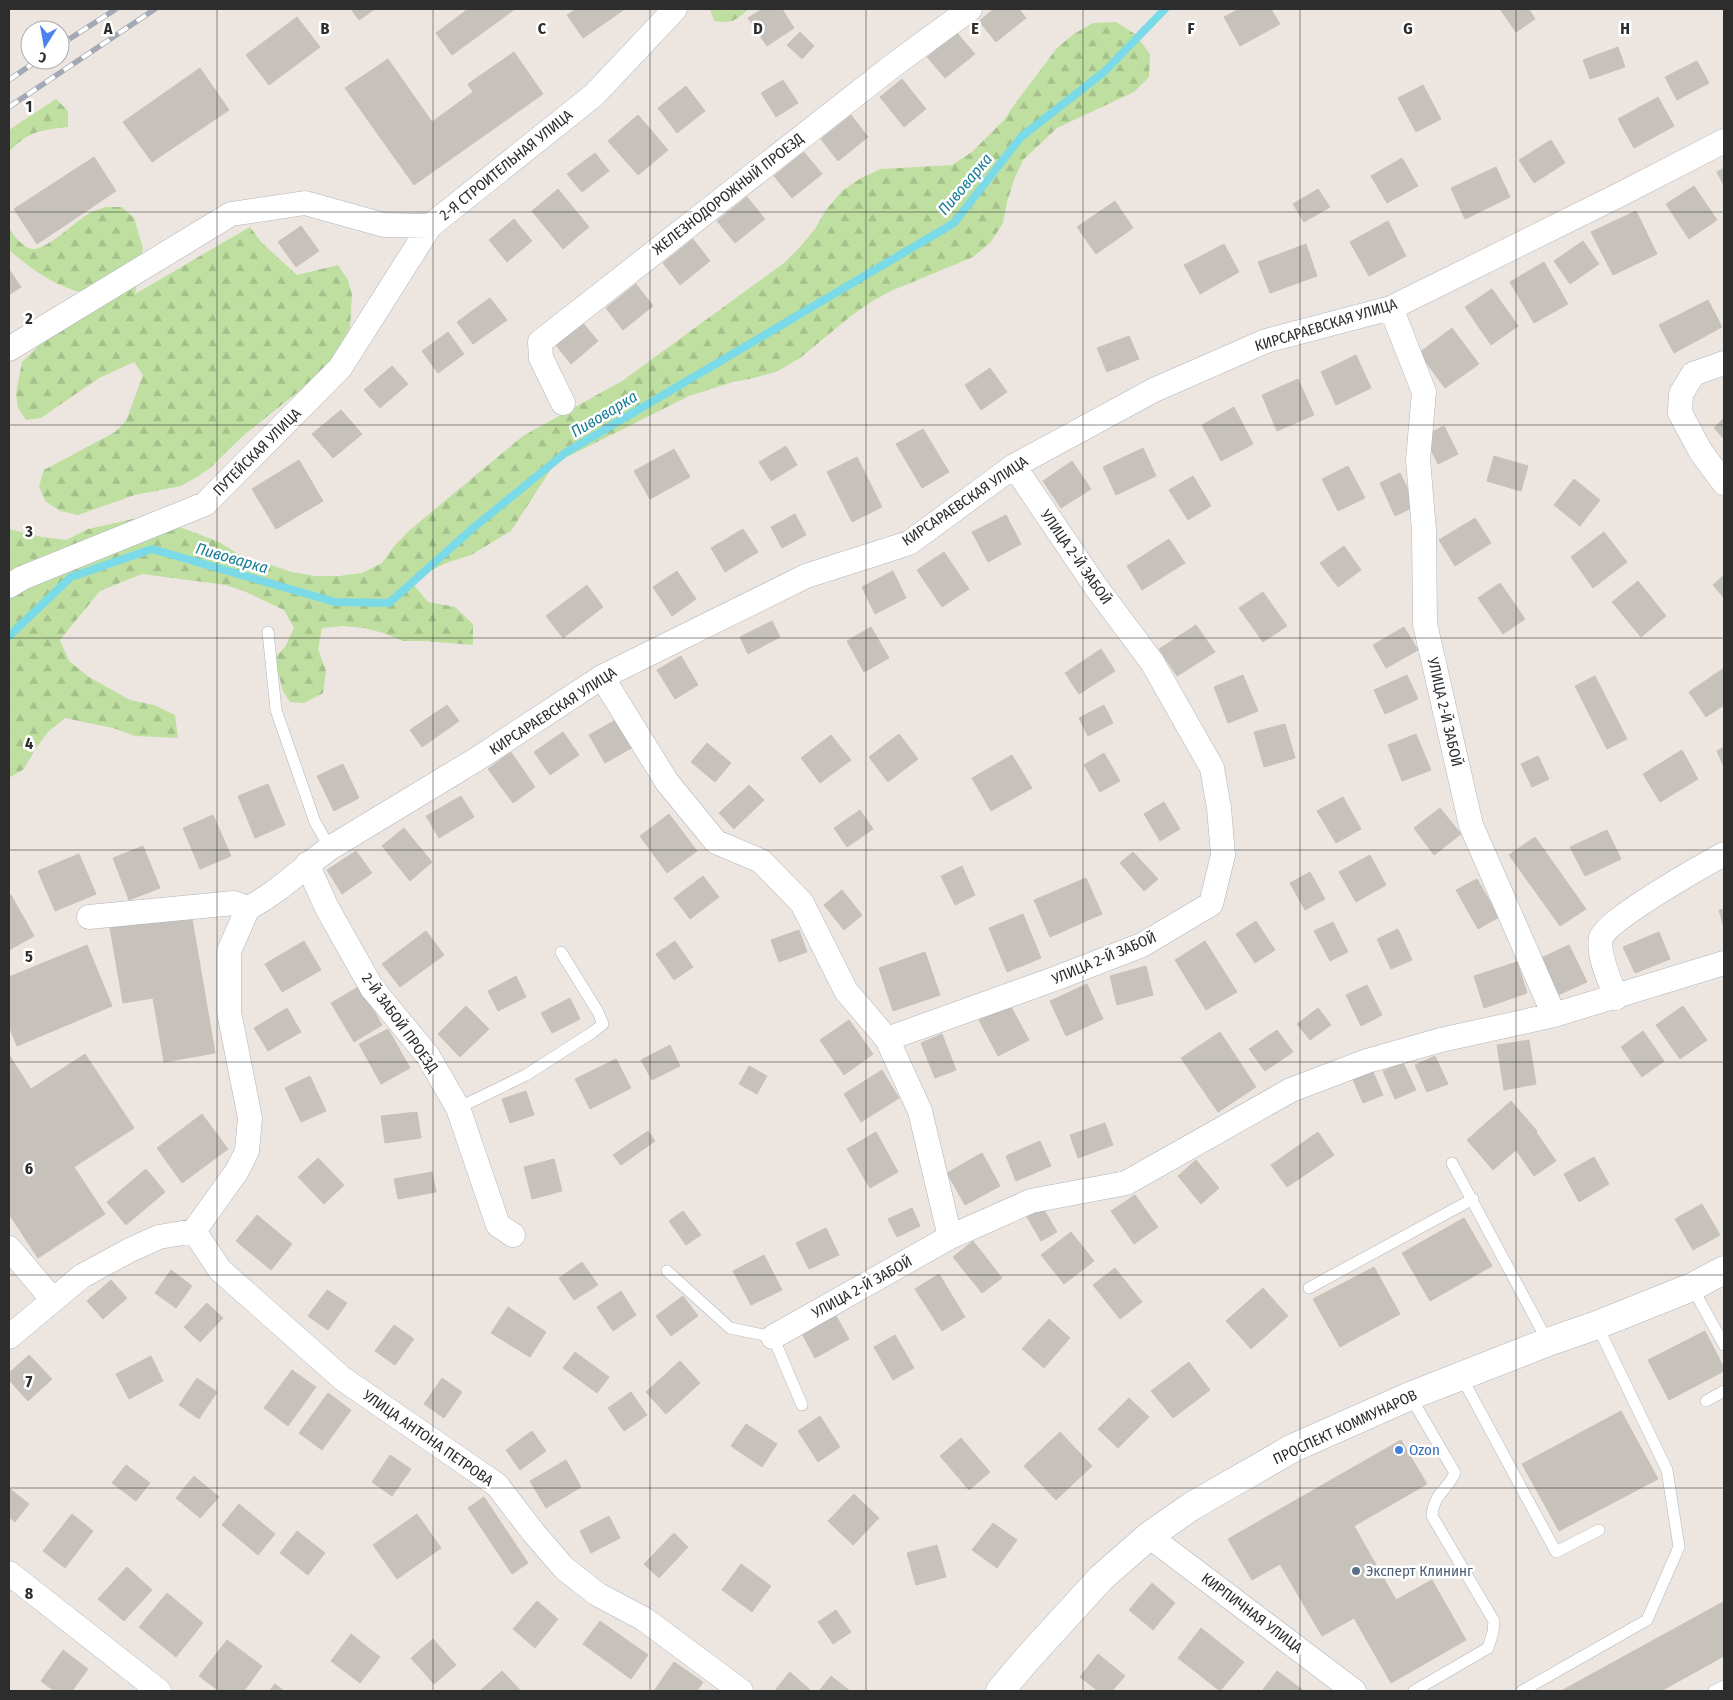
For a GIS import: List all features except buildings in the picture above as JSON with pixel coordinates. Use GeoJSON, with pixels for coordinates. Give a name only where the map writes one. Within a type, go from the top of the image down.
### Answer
{"type":"FeatureCollection","features":[{"type":"Feature","properties":{"kind":"street","name":"2-Я СТРОИТЕЛЬНАЯ УЛИЦА"},"geometry":{"type":"LineString","coordinates":[[9,349],[231,214],[305,203],[384,225],[430,226],[594,95],[675,9]]}},
{"type":"Feature","properties":{"kind":"street","name":"ЖЕЛЕЗНОДОРОЖНЫЙ ПРОЕЗД"},"geometry":{"type":"LineString","coordinates":[[563,403],[541,358],[540,342],[894,64],[970,9]]}},
{"type":"Feature","properties":{"kind":"street","name":"КИРСАРАЕВСКАЯ УЛИЦА"},"geometry":{"type":"LineString","coordinates":[[248,908],[267,898],[307,864],[330,848],[478,760],[602,677],[806,576],[909,543],[1014,466],[1154,390],[1266,341],[1391,308],[1724,141]]}},
{"type":"Feature","properties":{"kind":"street","name":"ПУТЕЙСКАЯ УЛИЦА"},"geometry":{"type":"LineString","coordinates":[[9,586],[22,578],[205,504],[340,368],[430,226]]}},
{"type":"Feature","properties":{"kind":"street","name":"УЛИЦА 2-Й ЗАБОЙ"},"geometry":{"type":"LineString","coordinates":[[1391,308],[1424,392],[1418,460],[1424,530],[1425,624],[1468,815],[1474,834],[1554,1015]]}},
{"type":"Feature","properties":{"kind":"street"},"geometry":{"type":"LineString","coordinates":[[1724,363],[1693,374],[1681,394],[1680,413],[1702,452],[1724,483]]}},
{"type":"Feature","properties":{"kind":"street","name":"УЛИЦА 2-Й ЗАБОЙ"},"geometry":{"type":"LineString","coordinates":[[887,1039],[1057,978],[1142,945],[1211,904],[1223,855],[1219,808],[1212,768],[1152,662],[1096,588],[1014,466]]}},
{"type":"Feature","properties":{"kind":"street"},"geometry":{"type":"LineString","coordinates":[[602,677],[667,782],[716,842],[761,861],[802,903],[846,991],[887,1039],[920,1111],[950,1237]]}},
{"type":"Feature","properties":{"kind":"street"},"geometry":{"type":"LineString","coordinates":[[1616,998],[1602,955],[1601,938],[1608,928],[1696,869],[1724,854]]}},
{"type":"Feature","properties":{"kind":"street","name":"2-Й ЗАБОЙ ПРОЕЗД"},"geometry":{"type":"LineString","coordinates":[[307,864],[327,908],[372,988],[428,1056],[458,1108],[498,1225],[513,1235]]}},
{"type":"Feature","properties":{"kind":"street"},"geometry":{"type":"LineString","coordinates":[[9,1337],[82,1276],[130,1250],[159,1237],[194,1231],[236,1171],[247,1151],[250,1118],[229,1012],[229,951],[248,908],[234,903],[89,917]]}},
{"type":"Feature","properties":{"kind":"street","name":"УЛИЦА 2-Й ЗАБОЙ"},"geometry":{"type":"LineString","coordinates":[[773,1337],[950,1237],[1031,1201],[1126,1183],[1291,1090],[1367,1060],[1441,1040],[1554,1015],[1616,998],[1724,963]]}},
{"type":"Feature","properties":{"kind":"street","name":"УЛИЦА АНТОНА ПЕТРОВА"},"geometry":{"type":"LineString","coordinates":[[194,1231],[220,1270],[343,1379],[497,1485],[533,1532],[564,1568],[597,1594],[644,1619],[741,1691]]}},
{"type":"Feature","properties":{"kind":"street"},"geometry":{"type":"LineString","coordinates":[[9,1248],[53,1300]]}},
{"type":"Feature","properties":{"kind":"street","name":"ПРОСПЕКТ КОММУНАРОВ"},"geometry":{"type":"LineString","coordinates":[[1000,1691],[1101,1578],[1149,1536],[1192,1506],[1293,1448],[1410,1396],[1692,1287],[1724,1270]]}},
{"type":"Feature","properties":{"kind":"street","name":"КИРПИЧНАЯ УЛИЦА"},"geometry":{"type":"LineString","coordinates":[[1149,1536],[1354,1691]]}},
{"type":"Feature","properties":{"kind":"street"},"geometry":{"type":"LineString","coordinates":[[9,1573],[159,1691]]}},
{"type":"Feature","properties":{"kind":"lane"},"geometry":{"type":"LineString","coordinates":[[268,632],[276,710],[315,822],[330,848]]}},
{"type":"Feature","properties":{"kind":"lane"},"geometry":{"type":"LineString","coordinates":[[458,1108],[526,1075],[603,1024],[598,1012],[561,952]]}},
{"type":"Feature","properties":{"kind":"lane"},"geometry":{"type":"LineString","coordinates":[[1452,1162],[1548,1342]]}},
{"type":"Feature","properties":{"kind":"lane"},"geometry":{"type":"LineString","coordinates":[[1309,1288],[1472,1199]]}},
{"type":"Feature","properties":{"kind":"lane"},"geometry":{"type":"LineString","coordinates":[[667,1271],[730,1328],[773,1337],[802,1405]]}},
{"type":"Feature","properties":{"kind":"lane"},"geometry":{"type":"LineString","coordinates":[[1692,1287],[1724,1345]]}},
{"type":"Feature","properties":{"kind":"lane"},"geometry":{"type":"LineString","coordinates":[[1522,1691],[1647,1620],[1679,1547],[1667,1470],[1597,1325]]}},
{"type":"Feature","properties":{"kind":"lane"},"geometry":{"type":"LineString","coordinates":[[1461,1376],[1556,1552],[1600,1530]]}},
{"type":"Feature","properties":{"kind":"lane"},"geometry":{"type":"LineString","coordinates":[[1706,1401],[1724,1391]]}},
{"type":"Feature","properties":{"kind":"lane"},"geometry":{"type":"LineString","coordinates":[[1410,1396],[1455,1473],[1450,1483],[1436,1497],[1432,1516],[1494,1621],[1488,1648],[1414,1691]]}},
{"type":"Feature","properties":{"kind":"lane"},"geometry":{"type":"LineString","coordinates":[[1714,1691],[1724,1686]]}},
{"type":"Feature","properties":{"kind":"green space"},"geometry":{"type":"Polygon","coordinates":[[[710,9],[749,9],[737,18],[725,22],[714,21],[710,9]]]}},
{"type":"Feature","properties":{"kind":"green space"},"geometry":{"type":"Polygon","coordinates":[[[1116,22],[1135,34],[1150,54],[1149,77],[1134,92],[1057,128],[1023,160],[1007,202],[1003,223],[991,242],[973,257],[891,291],[871,302],[800,358],[778,371],[733,382],[689,396],[555,463],[511,531],[471,555],[429,571],[413,584],[428,602],[455,607],[473,624],[473,645],[403,641],[364,628],[343,626],[322,628],[318,649],[326,671],[323,693],[304,703],[290,702],[283,691],[274,658],[285,647],[294,628],[284,610],[226,585],[142,574],[100,591],[60,640],[69,661],[89,677],[130,700],[154,705],[175,715],[178,738],[135,736],[113,728],[65,718],[48,732],[24,769],[9,778],[9,529],[42,537],[66,540],[88,529],[133,519],[177,526],[219,542],[238,554],[292,572],[315,576],[339,576],[362,573],[382,563],[395,545],[411,529],[523,436],[622,381],[784,263],[815,229],[826,210],[842,191],[861,178],[881,169],[952,165],[972,152],[1004,120],[1057,48],[1074,34],[1093,23],[1116,22]]]}},
{"type":"Feature","properties":{"kind":"green space"},"geometry":{"type":"Polygon","coordinates":[[[56,99],[68,111],[68,127],[35,133],[22,140],[9,152],[9,130],[56,99]]]}},
{"type":"Feature","properties":{"kind":"green space"},"geometry":{"type":"Polygon","coordinates":[[[106,207],[122,207],[134,218],[143,248],[135,294],[250,227],[262,243],[297,275],[338,265],[348,280],[352,295],[350,328],[328,368],[244,435],[210,468],[197,477],[181,486],[135,495],[78,515],[60,511],[45,501],[39,486],[44,470],[115,432],[126,421],[143,375],[134,362],[99,378],[41,418],[26,420],[18,408],[16,393],[22,362],[79,306],[87,293],[55,283],[9,250],[9,227],[23,245],[35,249],[56,239],[91,212],[106,207]]]}},
{"type":"Feature","properties":{"kind":"waterway","name":"Пивоварка"},"geometry":{"type":"LineString","coordinates":[[9,636],[71,577],[152,549],[335,602],[389,603],[472,529],[565,453],[954,223],[1021,137],[1104,72],[1165,9]]}},
{"type":"Feature","properties":{"kind":"railway"},"geometry":{"type":"LineString","coordinates":[[70,39],[116,9]]}},
{"type":"Feature","properties":{"kind":"railway"},"geometry":{"type":"LineString","coordinates":[[9,107],[155,9]]}},
{"type":"Feature","properties":{"kind":"railway"},"geometry":{"type":"LineString","coordinates":[[9,80],[24,70]]}},
{"type":"Feature","properties":{"kind":"place","name":"Ozon"},"geometry":{"type":"Point","coordinates":[1399,1450]}},
{"type":"Feature","properties":{"kind":"place","name":"Эксперт Клининг"},"geometry":{"type":"Point","coordinates":[1356,1571]}}]}
